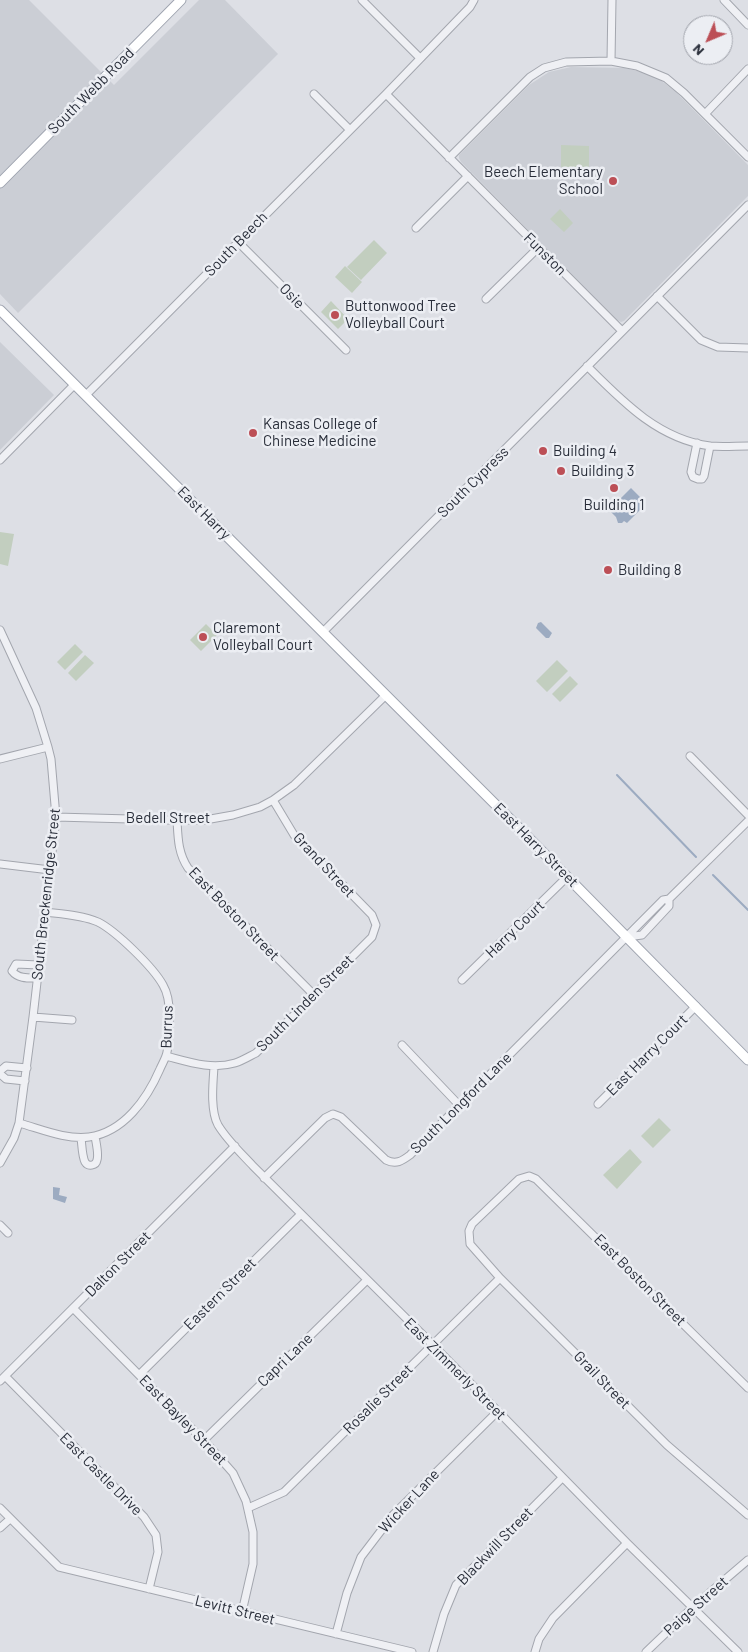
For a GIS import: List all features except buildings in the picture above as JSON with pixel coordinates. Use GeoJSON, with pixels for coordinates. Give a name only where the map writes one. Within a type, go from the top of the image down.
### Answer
{"type":"FeatureCollection","features":[{"type":"Feature","properties":{"kind":"main road","name":"South Webb Road"},"geometry":{"type":"LineString","coordinates":[[0,182],[181,0]]}},
{"type":"Feature","properties":{"kind":"main road"},"geometry":{"type":"LineString","coordinates":[[0,310],[86,395]]}},
{"type":"Feature","properties":{"kind":"main road","name":"East Harry"},"geometry":{"type":"LineString","coordinates":[[86,395],[323,632]]}},
{"type":"Feature","properties":{"kind":"main road","name":"East Harry Street"},"geometry":{"type":"LineString","coordinates":[[323,632],[748,1060]]}},
{"type":"Feature","properties":{"kind":"street"},"geometry":{"type":"LineString","coordinates":[[362,0],[420,58]]}},
{"type":"Feature","properties":{"kind":"street","name":"South Beech"},"geometry":{"type":"LineString","coordinates":[[86,395],[386,94],[470,7],[474,0]]}},
{"type":"Feature","properties":{"kind":"street"},"geometry":{"type":"LineString","coordinates":[[611,61],[612,0]]}},
{"type":"Feature","properties":{"kind":"street"},"geometry":{"type":"LineString","coordinates":[[724,0],[748,25]]}},
{"type":"Feature","properties":{"kind":"street"},"geometry":{"type":"LineString","coordinates":[[386,94],[449,158],[530,77],[544,68],[566,62],[611,61],[637,66],[666,78],[684,93],[748,157]]}},
{"type":"Feature","properties":{"kind":"street"},"geometry":{"type":"LineString","coordinates":[[705,114],[748,69]]}},
{"type":"Feature","properties":{"kind":"street"},"geometry":{"type":"LineString","coordinates":[[314,94],[350,130]]}},
{"type":"Feature","properties":{"kind":"street","name":"Funston"},"geometry":{"type":"LineString","coordinates":[[449,158],[622,331]]}},
{"type":"Feature","properties":{"kind":"street"},"geometry":{"type":"LineString","coordinates":[[416,228],[468,176]]}},
{"type":"Feature","properties":{"kind":"street","name":"South Cypress"},"geometry":{"type":"LineString","coordinates":[[323,632],[748,205]]}},
{"type":"Feature","properties":{"kind":"street","name":"Osie"},"geometry":{"type":"LineString","coordinates":[[238,242],[346,350]]}},
{"type":"Feature","properties":{"kind":"street"},"geometry":{"type":"LineString","coordinates":[[486,299],[539,247]]}},
{"type":"Feature","properties":{"kind":"street"},"geometry":{"type":"LineString","coordinates":[[657,296],[701,340],[718,348],[748,348]]}},
{"type":"Feature","properties":{"kind":"street"},"geometry":{"type":"LineString","coordinates":[[587,366],[625,404],[655,426],[683,439],[710,446],[748,446]]}},
{"type":"Feature","properties":{"kind":"street"},"geometry":{"type":"LineString","coordinates":[[0,460],[75,384]]}},
{"type":"Feature","properties":{"kind":"street"},"geometry":{"type":"LineString","coordinates":[[697,442],[691,472],[693,477],[698,480],[704,476],[710,446]]}},
{"type":"Feature","properties":{"kind":"street","name":"South Breckenridge Street"},"geometry":{"type":"LineString","coordinates":[[0,630],[36,708],[48,747],[51,759],[56,816],[38,978],[19,1123],[0,1163]]}},
{"type":"Feature","properties":{"kind":"street","name":"Bedell Street"},"geometry":{"type":"LineString","coordinates":[[56,816],[205,820],[247,811],[273,800],[294,785],[386,695]]}},
{"type":"Feature","properties":{"kind":"street"},"geometry":{"type":"LineString","coordinates":[[0,759],[48,747]]}},
{"type":"Feature","properties":{"kind":"street"},"geometry":{"type":"LineString","coordinates":[[690,756],[748,815]]}},
{"type":"Feature","properties":{"kind":"street","name":"Grand Street"},"geometry":{"type":"LineString","coordinates":[[273,800],[294,835],[372,915],[375,927]]}},
{"type":"Feature","properties":{"kind":"street","name":"East Boston Street"},"geometry":{"type":"LineString","coordinates":[[177,820],[179,846],[183,860],[188,868],[314,995]]}},
{"type":"Feature","properties":{"kind":"street","name":"South Longford Lane"},"geometry":{"type":"LineString","coordinates":[[264,1178],[326,1118],[333,1114],[341,1117],[391,1163],[398,1162],[410,1155],[663,900],[669,899],[748,821]]}},
{"type":"Feature","properties":{"kind":"street"},"geometry":{"type":"LineString","coordinates":[[0,864],[50,870]]}},
{"type":"Feature","properties":{"kind":"street","name":"Harry Court"},"geometry":{"type":"LineString","coordinates":[[462,980],[567,876]]}},
{"type":"Feature","properties":{"kind":"street","name":"Burrus"},"geometry":{"type":"LineString","coordinates":[[19,1123],[81,1138],[95,1136],[113,1129],[140,1105],[154,1084],[166,1056],[170,1008],[164,985],[150,967],[113,932],[97,922],[78,916],[45,912]]}},
{"type":"Feature","properties":{"kind":"street","name":"South Linden Street"},"geometry":{"type":"LineString","coordinates":[[166,1056],[214,1067],[236,1063],[256,1053],[372,937],[375,927]]}},
{"type":"Feature","properties":{"kind":"street"},"geometry":{"type":"LineString","coordinates":[[38,978],[21,977],[15,975],[12,971],[16,964],[39,965]]}},
{"type":"Feature","properties":{"kind":"street","name":"East Harry Court"},"geometry":{"type":"LineString","coordinates":[[598,1104],[696,1006]]}},
{"type":"Feature","properties":{"kind":"street"},"geometry":{"type":"LineString","coordinates":[[33,1016],[72,1020]]}},
{"type":"Feature","properties":{"kind":"street"},"geometry":{"type":"LineString","coordinates":[[402,1046],[459,1105]]}},
{"type":"Feature","properties":{"kind":"street"},"geometry":{"type":"LineString","coordinates":[[25,1081],[6,1079],[0,1072],[6,1066],[27,1068]]}},
{"type":"Feature","properties":{"kind":"street","name":"East Zimmerly Street"},"geometry":{"type":"LineString","coordinates":[[214,1067],[213,1097],[217,1123],[235,1146],[264,1178],[562,1478],[738,1652]]}},
{"type":"Feature","properties":{"kind":"street"},"geometry":{"type":"LineString","coordinates":[[81,1138],[85,1161],[91,1166],[97,1161],[95,1136]]}},
{"type":"Feature","properties":{"kind":"street","name":"Dalton Street"},"geometry":{"type":"LineString","coordinates":[[2,1379],[235,1146]]}},
{"type":"Feature","properties":{"kind":"street","name":"East Boston Street"},"geometry":{"type":"LineString","coordinates":[[529,1176],[542,1182],[748,1388]]}},
{"type":"Feature","properties":{"kind":"street","name":"Grail Street"},"geometry":{"type":"LineString","coordinates":[[529,1176],[519,1179],[472,1224],[469,1235],[470,1244],[500,1278],[667,1445],[748,1515]]}},
{"type":"Feature","properties":{"kind":"street","name":"Eastern Street"},"geometry":{"type":"LineString","coordinates":[[139,1375],[301,1214]]}},
{"type":"Feature","properties":{"kind":"street"},"geometry":{"type":"LineString","coordinates":[[0,1225],[8,1234]]}},
{"type":"Feature","properties":{"kind":"street","name":"Rosalie Street"},"geometry":{"type":"LineString","coordinates":[[248,1508],[284,1492],[500,1278]]}},
{"type":"Feature","properties":{"kind":"street","name":"Capri Lane"},"geometry":{"type":"LineString","coordinates":[[204,1440],[367,1280]]}},
{"type":"Feature","properties":{"kind":"street","name":"East Bayley Street"},"geometry":{"type":"LineString","coordinates":[[73,1308],[204,1440],[233,1473],[248,1508],[253,1532],[254,1564],[242,1612]]}},
{"type":"Feature","properties":{"kind":"street","name":"East Castle Drive"},"geometry":{"type":"LineString","coordinates":[[2,1379],[144,1517],[156,1535],[158,1552],[149,1589]]}},
{"type":"Feature","properties":{"kind":"street","name":"Wicker Lane"},"geometry":{"type":"LineString","coordinates":[[336,1634],[347,1593],[361,1557],[392,1514],[497,1412]]}},
{"type":"Feature","properties":{"kind":"street","name":"Blackwill Street"},"geometry":{"type":"LineString","coordinates":[[433,1652],[444,1614],[456,1586],[562,1478]]}},
{"type":"Feature","properties":{"kind":"street"},"geometry":{"type":"LineString","coordinates":[[0,1508],[10,1519],[0,1528]]}},
{"type":"Feature","properties":{"kind":"street","name":"Levitt Street"},"geometry":{"type":"LineString","coordinates":[[10,1519],[59,1567],[412,1652]]}},
{"type":"Feature","properties":{"kind":"street"},"geometry":{"type":"LineString","coordinates":[[535,1652],[539,1639],[553,1618],[627,1543]]}},
{"type":"Feature","properties":{"kind":"street","name":"Paige Street"},"geometry":{"type":"LineString","coordinates":[[646,1652],[693,1607],[748,1560]]}},
{"type":"Feature","properties":{"kind":"shaded area"},"geometry":{"type":"Polygon","coordinates":[[[0,0],[29,0],[114,85],[199,0],[225,0],[278,54],[18,313],[0,294],[0,0]]]}},
{"type":"Feature","properties":{"kind":"shaded area","name":"Beech Elementary School"},"geometry":{"type":"Polygon","coordinates":[[[571,67],[625,68],[654,75],[676,92],[748,165],[748,196],[621,322],[459,158],[459,155],[529,85],[549,72],[571,67]]]}},
{"type":"Feature","properties":{"kind":"shaded area"},"geometry":{"type":"Polygon","coordinates":[[[0,342],[54,395],[0,450],[0,342]]]}},
{"type":"Feature","properties":{"kind":"green space"},"geometry":{"type":"Polygon","coordinates":[[[561,145],[589,146],[589,168],[561,167],[561,145]]]}},
{"type":"Feature","properties":{"kind":"green space"},"geometry":{"type":"Polygon","coordinates":[[[560,209],[573,223],[564,232],[550,219],[560,209]]]}},
{"type":"Feature","properties":{"kind":"green space"},"geometry":{"type":"Polygon","coordinates":[[[374,240],[387,253],[361,280],[347,267],[374,240]]]}},
{"type":"Feature","properties":{"kind":"green space"},"geometry":{"type":"Polygon","coordinates":[[[345,266],[362,282],[352,293],[335,277],[345,266]]]}},
{"type":"Feature","properties":{"kind":"green space","name":"Buttonwood Tree Volleyball Court"},"geometry":{"type":"Polygon","coordinates":[[[331,301],[348,319],[338,329],[321,312],[331,301]]]}},
{"type":"Feature","properties":{"kind":"green space"},"geometry":{"type":"Polygon","coordinates":[[[0,532],[14,534],[8,566],[0,564],[0,532]]]}},
{"type":"Feature","properties":{"kind":"green space","name":"Claremont Volleyball Court"},"geometry":{"type":"Polygon","coordinates":[[[206,624],[217,635],[201,651],[190,640],[206,624]]]}},
{"type":"Feature","properties":{"kind":"green space"},"geometry":{"type":"Polygon","coordinates":[[[75,644],[83,652],[65,670],[57,662],[75,644]]]}},
{"type":"Feature","properties":{"kind":"green space"},"geometry":{"type":"Polygon","coordinates":[[[85,655],[94,663],[76,681],[68,673],[85,655]]]}},
{"type":"Feature","properties":{"kind":"green space"},"geometry":{"type":"Polygon","coordinates":[[[557,660],[568,671],[547,692],[536,681],[557,660]]]}},
{"type":"Feature","properties":{"kind":"green space"},"geometry":{"type":"Polygon","coordinates":[[[570,676],[578,684],[560,702],[552,694],[570,676]]]}},
{"type":"Feature","properties":{"kind":"green space"},"geometry":{"type":"Polygon","coordinates":[[[659,1118],[671,1130],[653,1148],[641,1136],[659,1118]]]}},
{"type":"Feature","properties":{"kind":"green space"},"geometry":{"type":"Polygon","coordinates":[[[630,1149],[642,1162],[617,1189],[603,1175],[630,1149]]]}},
{"type":"Feature","properties":{"kind":"water"},"geometry":{"type":"Polygon","coordinates":[[[631,488],[642,499],[644,506],[627,523],[624,521],[618,523],[616,517],[609,510],[631,488]]]}},
{"type":"Feature","properties":{"kind":"water"},"geometry":{"type":"Polygon","coordinates":[[[541,622],[552,633],[549,638],[546,638],[536,628],[538,623],[541,622]]]}},
{"type":"Feature","properties":{"kind":"water"},"geometry":{"type":"Polygon","coordinates":[[[53,1187],[60,1188],[59,1195],[67,1197],[65,1203],[53,1199],[53,1187]]]}},
{"type":"Feature","properties":{"kind":"waterway"},"geometry":{"type":"LineString","coordinates":[[617,775],[696,857]]}},
{"type":"Feature","properties":{"kind":"waterway"},"geometry":{"type":"LineString","coordinates":[[713,875],[748,910]]}},
{"type":"Feature","properties":{"kind":"place","name":"Beech Elementary School"},"geometry":{"type":"Point","coordinates":[613,181]}},
{"type":"Feature","properties":{"kind":"place","name":"Buttonwood Tree Volleyball Court"},"geometry":{"type":"Point","coordinates":[335,315]}},
{"type":"Feature","properties":{"kind":"place","name":"Kansas College of Chinese Medicine"},"geometry":{"type":"Point","coordinates":[253,433]}},
{"type":"Feature","properties":{"kind":"place","name":"Building 4"},"geometry":{"type":"Point","coordinates":[543,451]}},
{"type":"Feature","properties":{"kind":"place","name":"Building 3"},"geometry":{"type":"Point","coordinates":[561,471]}},
{"type":"Feature","properties":{"kind":"place","name":"Building 1"},"geometry":{"type":"Point","coordinates":[614,488]}},
{"type":"Feature","properties":{"kind":"place","name":"Building 8"},"geometry":{"type":"Point","coordinates":[608,570]}},
{"type":"Feature","properties":{"kind":"place","name":"Claremont Volleyball Court"},"geometry":{"type":"Point","coordinates":[203,637]}}]}
